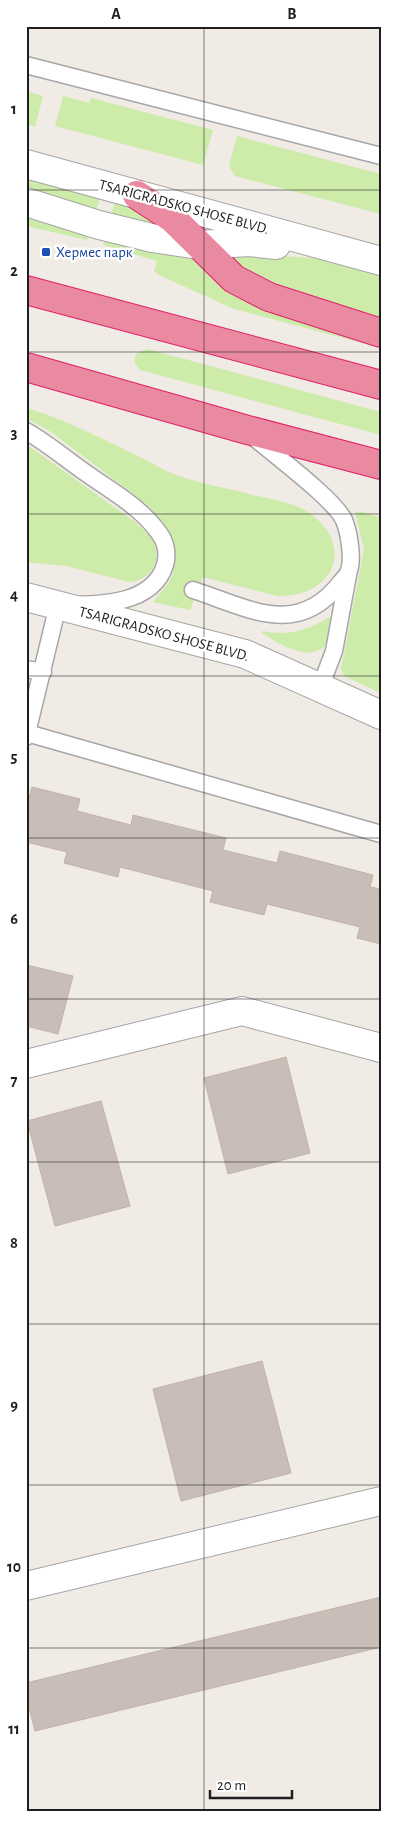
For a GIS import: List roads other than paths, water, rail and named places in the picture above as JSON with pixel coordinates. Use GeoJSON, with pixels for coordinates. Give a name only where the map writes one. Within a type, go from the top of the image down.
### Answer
{"type":"FeatureCollection","features":[{"type":"Feature","properties":{"kind":"highway"},"geometry":{"type":"LineString","coordinates":[[137,195],[172,218],[234,279],[269,297],[381,333]]}},
{"type":"Feature","properties":{"kind":"highway"},"geometry":{"type":"LineString","coordinates":[[26,290],[381,385]]}},
{"type":"Feature","properties":{"kind":"highway"},"geometry":{"type":"LineString","coordinates":[[26,367],[244,429],[381,464]]}},
{"type":"Feature","properties":{"kind":"street","name":"TSARIGRADSKO SHOSE BLVD."},"geometry":{"type":"LineString","coordinates":[[26,164],[381,261]]}},
{"type":"Feature","properties":{"kind":"street","name":"TSARIGRADSKO SHOSE BLVD."},"geometry":{"type":"LineString","coordinates":[[26,202],[152,238],[198,244],[249,242],[342,251]]}},
{"type":"Feature","properties":{"kind":"street","name":"TSARIGRADSKO SHOSE BLVD."},"geometry":{"type":"LineString","coordinates":[[26,597],[245,654],[381,714]]}},
{"type":"Feature","properties":{"kind":"street"},"geometry":{"type":"LineString","coordinates":[[26,1064],[242,1011],[381,1048]]}},
{"type":"Feature","properties":{"kind":"street"},"geometry":{"type":"LineString","coordinates":[[26,1586],[381,1501]]}},
{"type":"Feature","properties":{"kind":"lane"},"geometry":{"type":"LineString","coordinates":[[26,65],[381,156]]}},
{"type":"Feature","properties":{"kind":"lane"},"geometry":{"type":"LineString","coordinates":[[244,429],[331,504],[344,520],[351,547],[349,572],[334,650],[320,688]]}},
{"type":"Feature","properties":{"kind":"lane"},"geometry":{"type":"LineString","coordinates":[[26,432],[137,509],[160,533],[167,552],[162,574],[155,583],[144,591],[111,603],[58,605],[27,735],[381,834]]}},
{"type":"Feature","properties":{"kind":"lane"},"geometry":{"type":"LineString","coordinates":[[193,590],[261,612],[286,615],[305,612],[322,603],[349,572]]}},
{"type":"Feature","properties":{"kind":"lane"},"geometry":{"type":"LineString","coordinates":[[26,669],[43,672]]}},
{"type":"Feature","properties":{"kind":"place","name":"Хермес парк"},"geometry":{"type":"Point","coordinates":[46,252]}}]}
